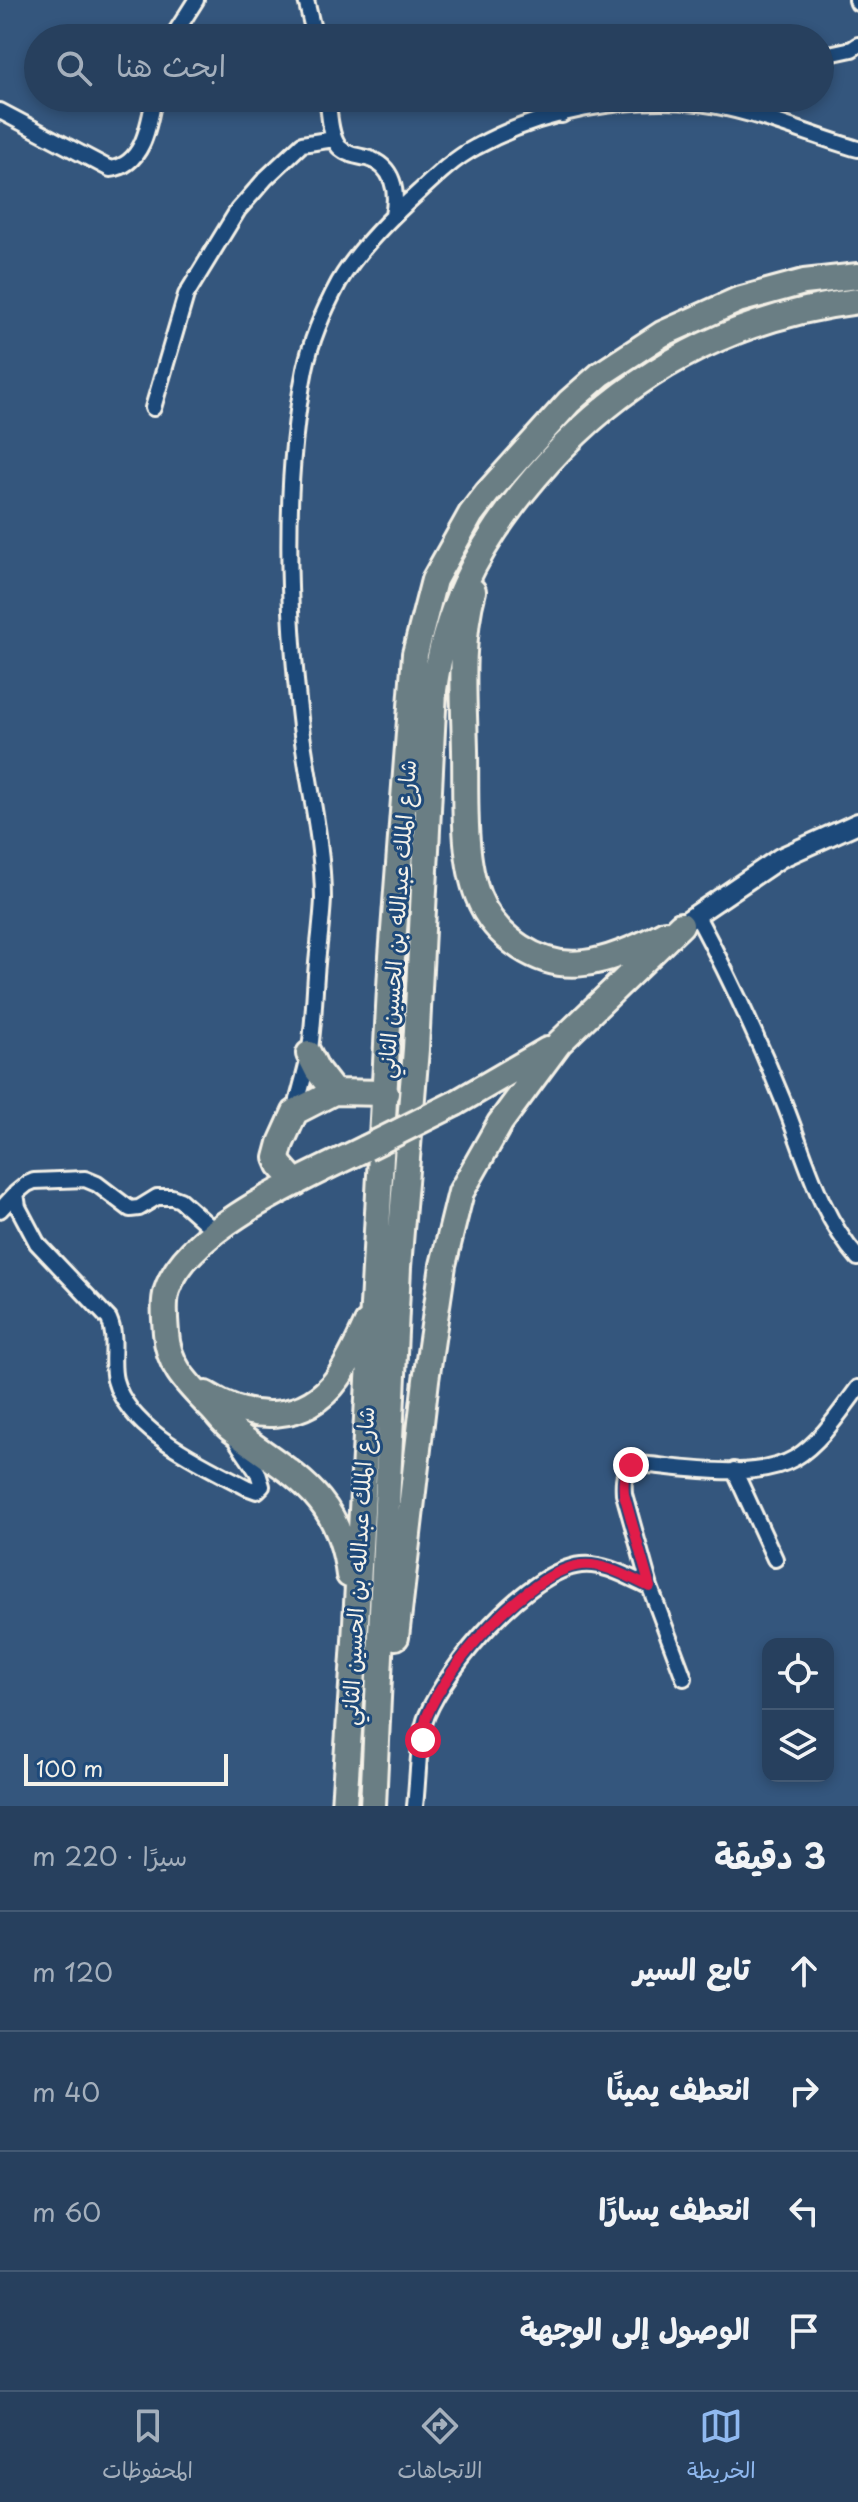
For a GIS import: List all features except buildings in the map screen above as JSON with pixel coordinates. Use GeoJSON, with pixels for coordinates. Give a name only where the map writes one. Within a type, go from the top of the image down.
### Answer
{"type":"FeatureCollection","features":[{"type":"Feature","properties":{"kind":"highway","name":"شارع الملك عبدالله بن الحسين الثاني"},"geometry":{"type":"LineString","coordinates":[[344,1806],[391,970],[415,654],[434,580],[464,526],[488,492],[569,402],[601,374],[662,334],[738,300],[804,282],[858,276]]}},
{"type":"Feature","properties":{"kind":"highway","name":"شارع الملك عبدالله بن الحسين الثاني"},"geometry":{"type":"LineString","coordinates":[[374,1798],[398,1267],[416,1049],[434,690],[438,661],[455,602],[485,545],[521,494],[566,442],[614,398],[704,344],[739,329],[819,305],[858,301]]}},
{"type":"Feature","properties":{"kind":"highway"},"geometry":{"type":"LineString","coordinates":[[485,545],[467,611],[464,667],[466,813],[472,874],[478,897],[502,934],[513,944],[567,963],[584,963],[638,946],[688,919]]}},
{"type":"Feature","properties":{"kind":"highway"},"geometry":{"type":"LineString","coordinates":[[374,1798],[443,1265],[461,1192],[515,1099],[559,1043],[688,919]]}},
{"type":"Feature","properties":{"kind":"highway"},"geometry":{"type":"LineString","coordinates":[[355,1641],[345,1545],[325,1505],[284,1466],[229,1428],[178,1373],[171,1361],[166,1340],[164,1314],[167,1291],[180,1266],[193,1250],[240,1214],[456,1103],[559,1043]]}},
{"type":"Feature","properties":{"kind":"highway"},"geometry":{"type":"LineString","coordinates":[[309,1054],[334,1092]]}},
{"type":"Feature","properties":{"kind":"highway"},"geometry":{"type":"LineString","coordinates":[[499,1077],[510,1083],[515,1099]]}},
{"type":"Feature","properties":{"kind":"highway"},"geometry":{"type":"LineString","coordinates":[[296,1183],[277,1158],[295,1112],[334,1092],[386,1093]]}},
{"type":"Feature","properties":{"kind":"highway"},"geometry":{"type":"LineString","coordinates":[[178,1373],[221,1403],[239,1411],[271,1414],[294,1411],[318,1400],[337,1379],[348,1363],[371,1313]]}},
{"type":"Feature","properties":{"kind":"street"},"geometry":{"type":"LineString","coordinates":[[181,24],[196,0]]}},
{"type":"Feature","properties":{"kind":"street"},"geometry":{"type":"LineString","coordinates":[[306,0],[312,24]]}},
{"type":"Feature","properties":{"kind":"street"},"geometry":{"type":"LineString","coordinates":[[834,53],[858,45]]}},
{"type":"Feature","properties":{"kind":"street"},"geometry":{"type":"LineString","coordinates":[[0,111],[110,169],[119,168],[133,158],[151,112]]}},
{"type":"Feature","properties":{"kind":"street"},"geometry":{"type":"LineString","coordinates":[[329,112],[334,139],[347,153],[374,160],[385,169],[396,194],[393,215]]}},
{"type":"Feature","properties":{"kind":"street"},"geometry":{"type":"LineString","coordinates":[[295,1112],[309,1054],[323,897],[292,643],[290,522],[295,435],[305,366],[340,280],[393,215],[444,169],[474,148],[505,133],[573,112]]}},
{"type":"Feature","properties":{"kind":"street"},"geometry":{"type":"LineString","coordinates":[[736,112],[858,149]]}},
{"type":"Feature","properties":{"kind":"street"},"geometry":{"type":"LineString","coordinates":[[153,408],[186,295],[238,210],[302,144],[334,139]]}},
{"type":"Feature","properties":{"kind":"street"},"geometry":{"type":"LineString","coordinates":[[858,823],[780,858],[688,919],[727,972],[761,1047],[818,1192],[858,1258]]}},
{"type":"Feature","properties":{"kind":"street"},"geometry":{"type":"LineString","coordinates":[[0,1210],[16,1193],[34,1181],[85,1179],[97,1184],[130,1209],[161,1197],[180,1200],[216,1232]]}},
{"type":"Feature","properties":{"kind":"street"},"geometry":{"type":"LineString","coordinates":[[16,1193],[18,1207],[37,1243],[109,1319],[113,1332],[115,1381],[126,1404],[175,1448],[257,1491],[262,1486],[258,1473],[229,1428]]}},
{"type":"Feature","properties":{"kind":"street"},"geometry":{"type":"LineString","coordinates":[[684,1678],[650,1587],[624,1494],[625,1472],[631,1465],[640,1464],[734,1470],[764,1468],[797,1457],[820,1435],[858,1388]]}},
{"type":"Feature","properties":{"kind":"street"},"geometry":{"type":"LineString","coordinates":[[734,1470],[775,1559]]}},
{"type":"Feature","properties":{"kind":"street"},"geometry":{"type":"LineString","coordinates":[[415,1806],[426,1717],[466,1654],[509,1605],[577,1565],[603,1568],[650,1587]]}},
{"type":"Feature","properties":{"kind":"route"},"geometry":{"type":"LineString","coordinates":[[423,1740],[426,1717],[440,1692],[491,1623],[517,1599],[577,1565],[603,1568],[650,1587],[624,1494],[625,1472],[631,1465]]}}]}
